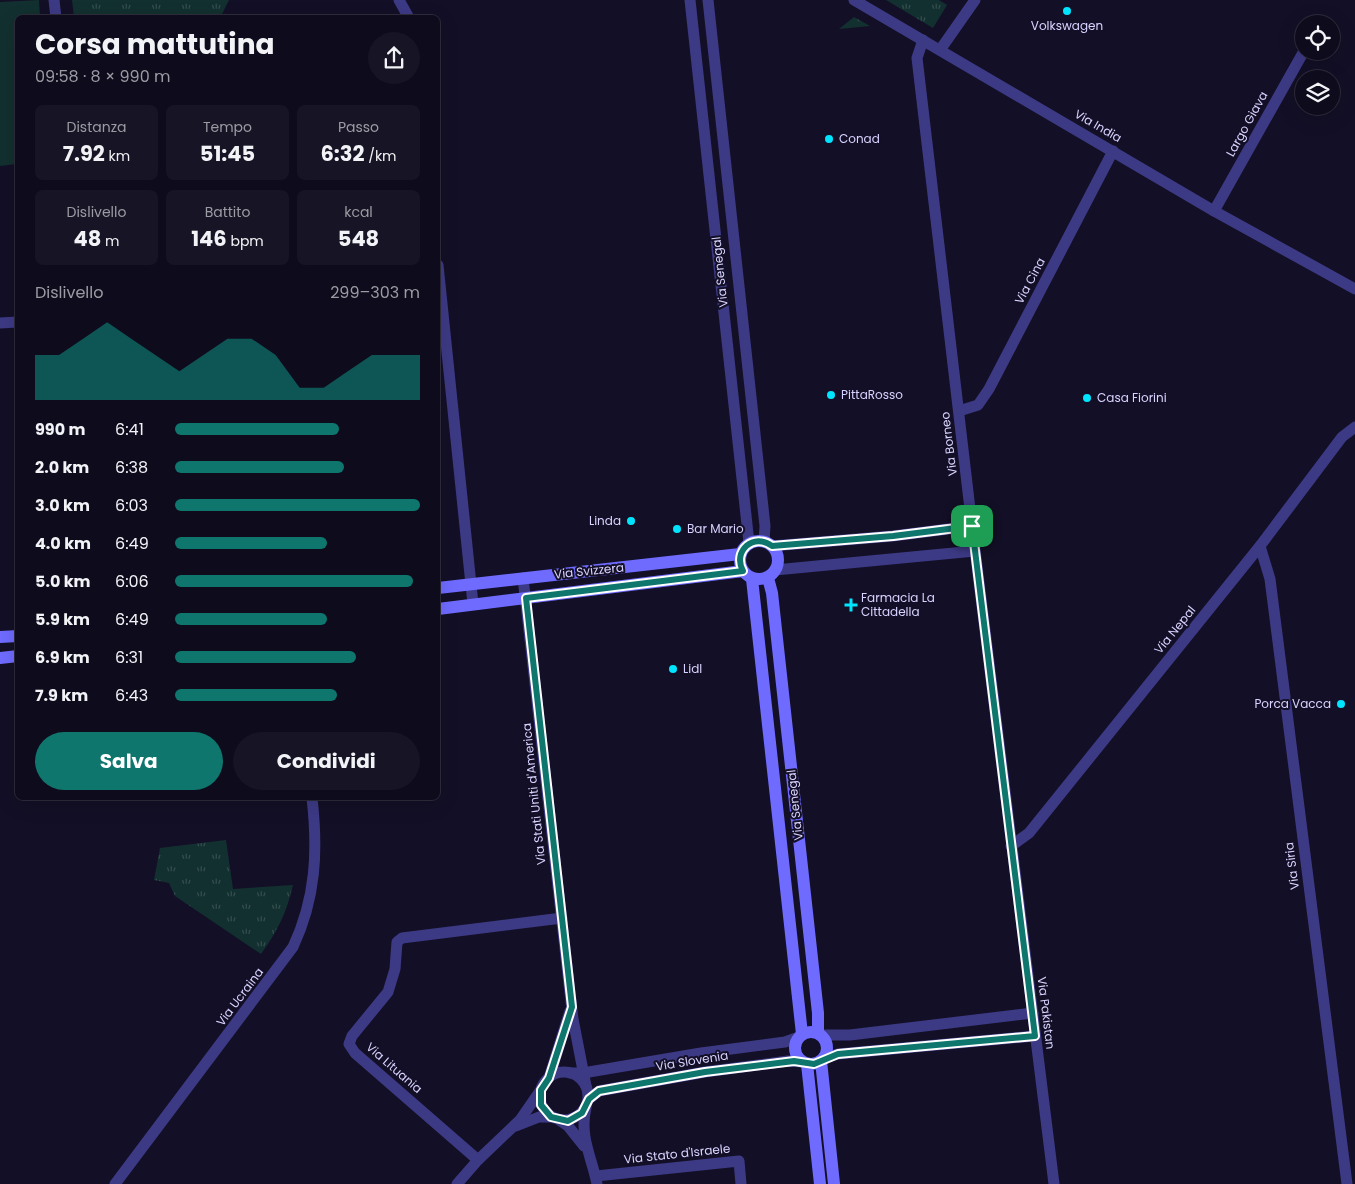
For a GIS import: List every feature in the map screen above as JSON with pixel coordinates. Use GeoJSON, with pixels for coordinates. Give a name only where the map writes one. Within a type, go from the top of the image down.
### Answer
{"type":"FeatureCollection","features":[{"type":"Feature","properties":{"kind":"main road"},"geometry":{"type":"LineString","coordinates":[[749,543],[768,544],[778,558],[772,574],[748,575],[739,560],[740,554],[749,543]]}},
{"type":"Feature","properties":{"kind":"main road","name":"Via Svizzera"},"geometry":{"type":"LineString","coordinates":[[440,588],[740,554]]}},
{"type":"Feature","properties":{"kind":"main road","name":"Via Senegal"},"geometry":{"type":"LineString","coordinates":[[772,574],[772,594],[820,1034]]}},
{"type":"Feature","properties":{"kind":"main road","name":"Via Svizzera"},"geometry":{"type":"LineString","coordinates":[[440,609],[748,575]]}},
{"type":"Feature","properties":{"kind":"main road","name":"Via Senegal"},"geometry":{"type":"LineString","coordinates":[[748,575],[801,1035]]}},
{"type":"Feature","properties":{"kind":"main road"},"geometry":{"type":"LineString","coordinates":[[0,638],[15,636]]}},
{"type":"Feature","properties":{"kind":"main road"},"geometry":{"type":"LineString","coordinates":[[0,658],[15,656]]}},
{"type":"Feature","properties":{"kind":"main road"},"geometry":{"type":"LineString","coordinates":[[820,1184],[805,1063],[795,1050],[801,1035],[810,1031],[820,1034],[828,1049],[822,1060],[834,1184]]}},
{"type":"Feature","properties":{"kind":"main road"},"geometry":{"type":"LineString","coordinates":[[805,1063],[822,1060]]}},
{"type":"Feature","properties":{"kind":"street"},"geometry":{"type":"LineString","coordinates":[[54,0],[56,15]]}},
{"type":"Feature","properties":{"kind":"street"},"geometry":{"type":"LineString","coordinates":[[398,0],[407,15]]}},
{"type":"Feature","properties":{"kind":"street","name":"Via Senegal"},"geometry":{"type":"LineString","coordinates":[[690,0],[749,543]]}},
{"type":"Feature","properties":{"kind":"street","name":"Via Senegal"},"geometry":{"type":"LineString","coordinates":[[708,0],[768,544]]}},
{"type":"Feature","properties":{"kind":"street","name":"Via India"},"geometry":{"type":"LineString","coordinates":[[854,0],[1214,211],[1355,289]]}},
{"type":"Feature","properties":{"kind":"street"},"geometry":{"type":"LineString","coordinates":[[940,50],[975,0]]}},
{"type":"Feature","properties":{"kind":"street","name":"Via Borneo"},"geometry":{"type":"LineString","coordinates":[[923,40],[917,58],[1011,846]]}},
{"type":"Feature","properties":{"kind":"street","name":"Largo Giava"},"geometry":{"type":"LineString","coordinates":[[1214,211],[1299,60]]}},
{"type":"Feature","properties":{"kind":"street","name":"Via Cina"},"geometry":{"type":"LineString","coordinates":[[959,411],[978,405],[986,394],[1114,151]]}},
{"type":"Feature","properties":{"kind":"street","name":"Via India"},"geometry":{"type":"LineString","coordinates":[[1330,274],[1355,282]]}},
{"type":"Feature","properties":{"kind":"street"},"geometry":{"type":"LineString","coordinates":[[440,284],[473,604]]}},
{"type":"Feature","properties":{"kind":"street"},"geometry":{"type":"LineString","coordinates":[[0,323],[15,322]]}},
{"type":"Feature","properties":{"kind":"street","name":"Via Nepal"},"geometry":{"type":"LineString","coordinates":[[1011,846],[1029,833],[1260,546],[1336,445],[1349,430],[1355,427]]}},
{"type":"Feature","properties":{"kind":"street"},"geometry":{"type":"LineString","coordinates":[[768,544],[893,536],[972,526]]}},
{"type":"Feature","properties":{"kind":"street","name":"Via Siria"},"geometry":{"type":"LineString","coordinates":[[1260,546],[1270,579],[1347,1184]]}},
{"type":"Feature","properties":{"kind":"street"},"geometry":{"type":"LineString","coordinates":[[772,574],[975,551]]}},
{"type":"Feature","properties":{"kind":"street","name":"Via Stati Uniti d'America"},"geometry":{"type":"LineString","coordinates":[[523,578],[572,1007],[586,1070],[586,1086]]}},
{"type":"Feature","properties":{"kind":"street","name":"Via Ucraina"},"geometry":{"type":"LineString","coordinates":[[115,1184],[293,947],[304,923],[315,870],[315,824],[312,800]]}},
{"type":"Feature","properties":{"kind":"street","name":"Via Pakistan"},"geometry":{"type":"LineString","coordinates":[[1011,846],[1054,1184]]}},
{"type":"Feature","properties":{"kind":"street","name":"Via Lituania"},"geometry":{"type":"LineString","coordinates":[[478,1160],[354,1053],[349,1044],[352,1036],[388,992],[395,969],[397,942],[402,938],[562,918]]}},
{"type":"Feature","properties":{"kind":"street","name":"Via Stati Uniti d'America"},"geometry":{"type":"LineString","coordinates":[[549,1078],[572,1007]]}},
{"type":"Feature","properties":{"kind":"street"},"geometry":{"type":"LineString","coordinates":[[820,1034],[850,1034],[1032,1013]]}},
{"type":"Feature","properties":{"kind":"street","name":"Via Slovenia"},"geometry":{"type":"LineString","coordinates":[[570,1073],[785,1042],[801,1035]]}},
{"type":"Feature","properties":{"kind":"street"},"geometry":{"type":"LineString","coordinates":[[822,1060],[838,1054],[1035,1036]]}},
{"type":"Feature","properties":{"kind":"street","name":"Via Slovenia"},"geometry":{"type":"LineString","coordinates":[[588,1102],[599,1091],[705,1072],[788,1061],[805,1063]]}},
{"type":"Feature","properties":{"kind":"street"},"geometry":{"type":"LineString","coordinates":[[457,1184],[478,1160],[520,1120],[549,1078],[556,1074],[570,1073],[578,1076],[586,1086],[588,1102],[584,1120],[586,1149],[597,1180]]}},
{"type":"Feature","properties":{"kind":"street"},"geometry":{"type":"LineString","coordinates":[[541,1090],[541,1105],[555,1119],[576,1135],[586,1149]]}},
{"type":"Feature","properties":{"kind":"street"},"geometry":{"type":"LineString","coordinates":[[509,1129],[539,1117],[555,1119],[576,1118],[588,1102]]}},
{"type":"Feature","properties":{"kind":"street","name":"Via Stato d'Israele"},"geometry":{"type":"LineString","coordinates":[[597,1180],[739,1162],[741,1184]]}},
{"type":"Feature","properties":{"kind":"green space"},"geometry":{"type":"Polygon","coordinates":[[[39,0],[40,15],[15,15],[15,164],[0,166],[0,2],[39,0]]]}},
{"type":"Feature","properties":{"kind":"green space"},"geometry":{"type":"Polygon","coordinates":[[[72,0],[229,0],[222,15],[74,15],[72,0]]]}},
{"type":"Feature","properties":{"kind":"green space"},"geometry":{"type":"Polygon","coordinates":[[[886,0],[939,0],[947,5],[933,28],[886,0]]]}},
{"type":"Feature","properties":{"kind":"green space"},"geometry":{"type":"Polygon","coordinates":[[[854,17],[870,26],[839,29],[854,17]]]}},
{"type":"Feature","properties":{"kind":"green space"},"geometry":{"type":"Polygon","coordinates":[[[226,840],[233,889],[293,885],[281,921],[261,954],[175,896],[169,883],[154,880],[160,848],[226,840]]]}},
{"type":"Feature","properties":{"kind":"place","name":"Volkswagen"},"geometry":{"type":"Point","coordinates":[1067,11]}},
{"type":"Feature","properties":{"kind":"place","name":"Conad"},"geometry":{"type":"Point","coordinates":[829,139]}},
{"type":"Feature","properties":{"kind":"place","name":"PittaRosso"},"geometry":{"type":"Point","coordinates":[831,395]}},
{"type":"Feature","properties":{"kind":"place","name":"Casa Fiorini"},"geometry":{"type":"Point","coordinates":[1087,398]}},
{"type":"Feature","properties":{"kind":"place","name":"Linda"},"geometry":{"type":"Point","coordinates":[631,521]}},
{"type":"Feature","properties":{"kind":"place","name":"Bar Mario"},"geometry":{"type":"Point","coordinates":[677,529]}},
{"type":"Feature","properties":{"kind":"place","name":"Farmacia La Cittadella"},"geometry":{"type":"Point","coordinates":[851,605]}},
{"type":"Feature","properties":{"kind":"place","name":"Lidl"},"geometry":{"type":"Point","coordinates":[673,669]}},
{"type":"Feature","properties":{"kind":"place","name":"Porca Vacca"},"geometry":{"type":"Point","coordinates":[1341,704]}},
{"type":"Feature","properties":{"kind":"route"},"geometry":{"type":"LineString","coordinates":[[972,526],[1035,1036],[838,1054],[824,1058],[814,1064],[794,1061],[705,1072],[599,1091],[593,1094],[587,1106],[576,1118],[568,1121],[551,1117],[541,1105],[541,1090],[549,1078],[572,1007],[526,598],[743,571],[740,566],[740,554],[745,546],[754,541],[764,542],[772,546],[893,536],[972,526]]}}]}
